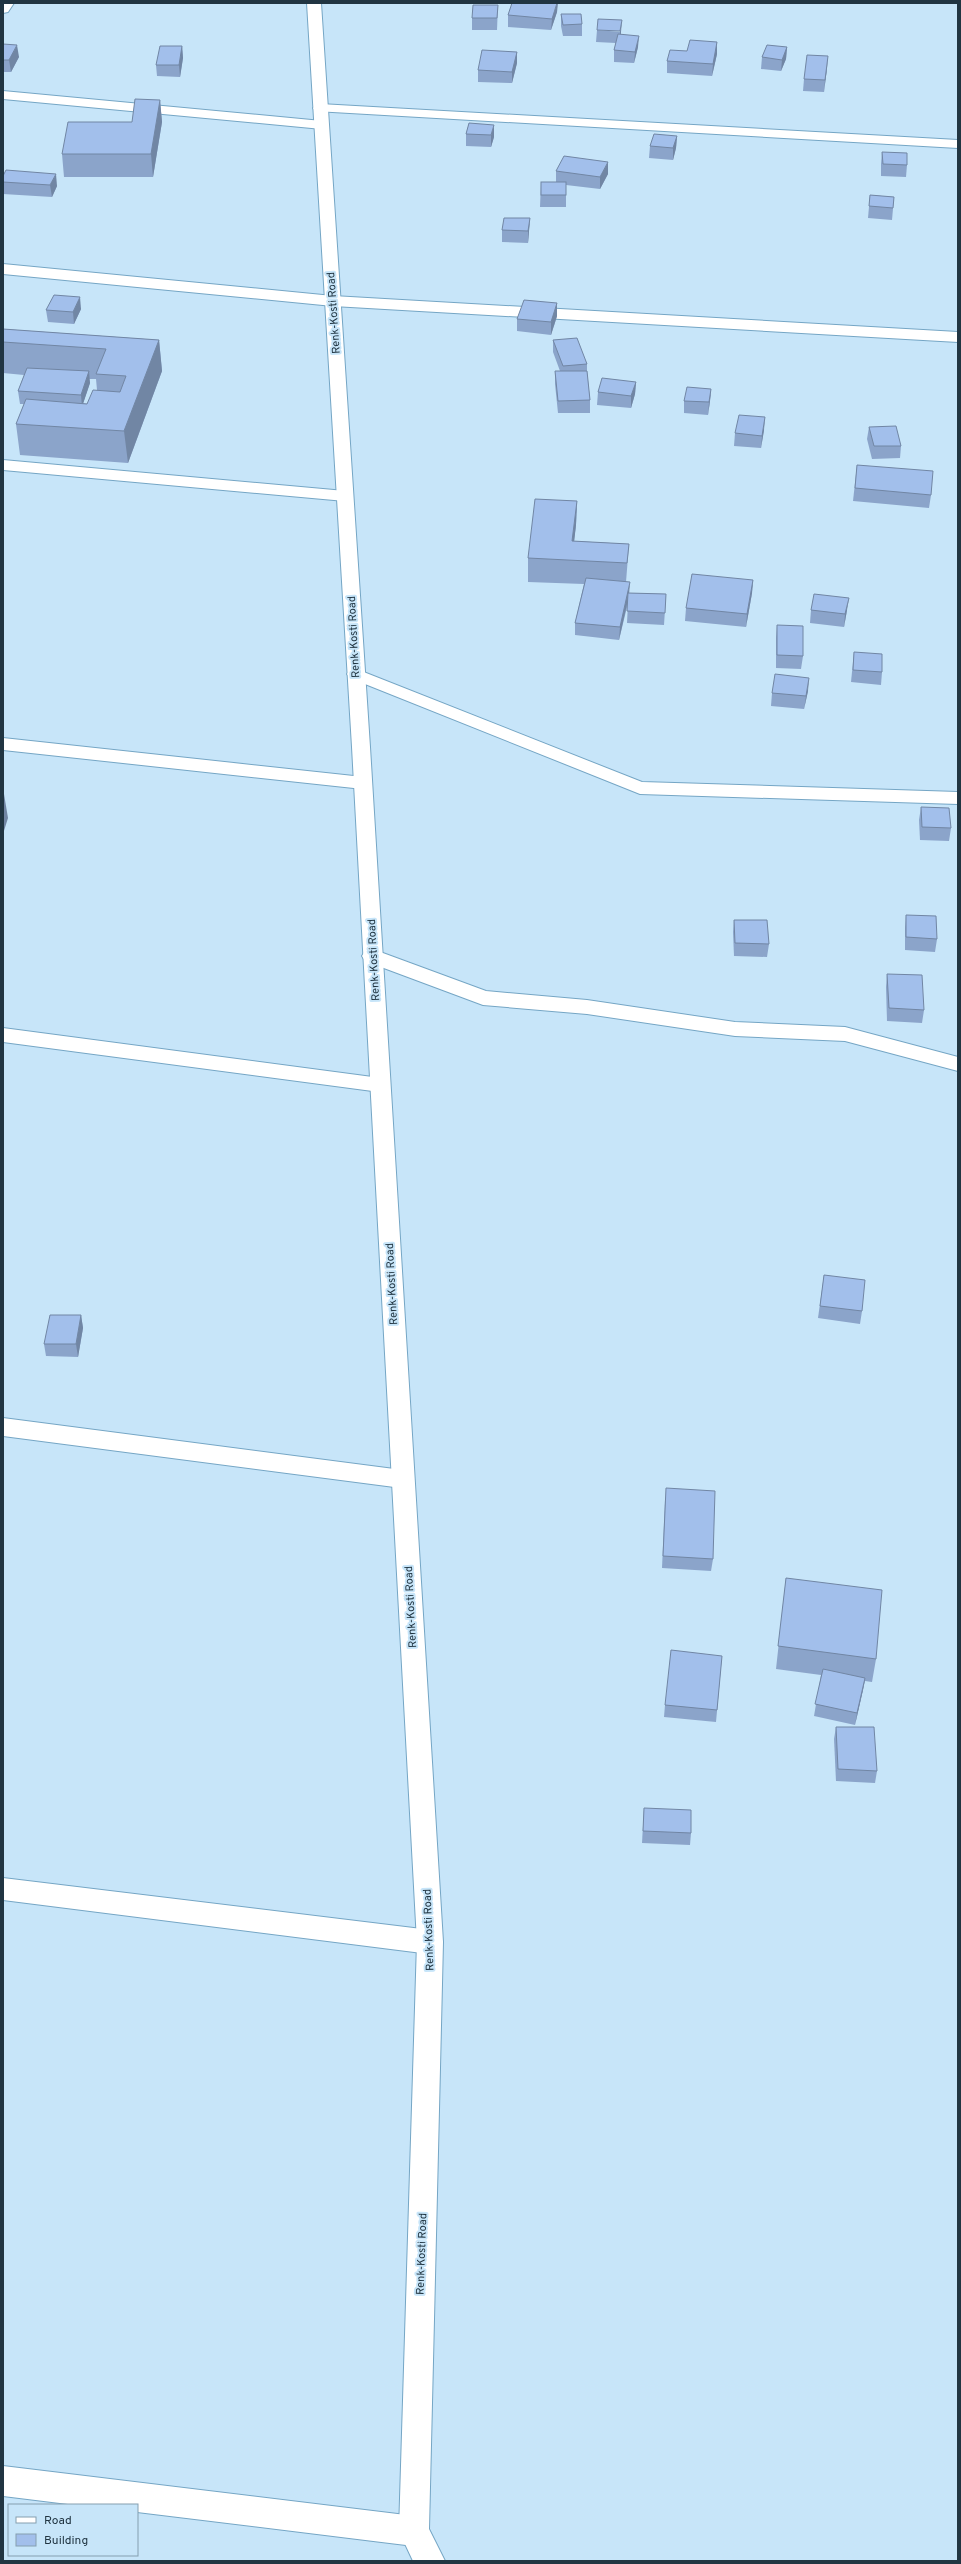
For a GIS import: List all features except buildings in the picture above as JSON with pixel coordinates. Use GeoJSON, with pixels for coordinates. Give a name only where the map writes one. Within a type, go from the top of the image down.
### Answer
{"type":"FeatureCollection","features":[{"type":"Feature","properties":{"kind":"street"},"geometry":{"type":"LineString","coordinates":[[3,9],[7,3]]}},
{"type":"Feature","properties":{"kind":"street","name":"Renk-Kosti Road"},"geometry":{"type":"LineString","coordinates":[[314,3],[363,783],[402,1479],[430,1942],[414,2531],[430,2561]]}},
{"type":"Feature","properties":{"kind":"street"},"geometry":{"type":"LineString","coordinates":[[3,95],[321,117],[958,144]]}},
{"type":"Feature","properties":{"kind":"street"},"geometry":{"type":"LineString","coordinates":[[3,269],[333,300],[958,337]]}},
{"type":"Feature","properties":{"kind":"street"},"geometry":{"type":"LineString","coordinates":[[3,465],[345,496]]}},
{"type":"Feature","properties":{"kind":"street"},"geometry":{"type":"LineString","coordinates":[[356,674],[640,788],[958,798]]}},
{"type":"Feature","properties":{"kind":"street"},"geometry":{"type":"LineString","coordinates":[[3,744],[363,783]]}},
{"type":"Feature","properties":{"kind":"street"},"geometry":{"type":"LineString","coordinates":[[372,956],[483,998],[534,1004],[587,1007],[735,1029],[845,1034],[958,1064]]}},
{"type":"Feature","properties":{"kind":"street"},"geometry":{"type":"LineString","coordinates":[[3,1035],[380,1085]]}},
{"type":"Feature","properties":{"kind":"street"},"geometry":{"type":"LineString","coordinates":[[3,1427],[402,1479]]}},
{"type":"Feature","properties":{"kind":"street"},"geometry":{"type":"LineString","coordinates":[[3,1889],[430,1942]]}},
{"type":"Feature","properties":{"kind":"street"},"geometry":{"type":"LineString","coordinates":[[3,2481],[414,2531]]}}]}
